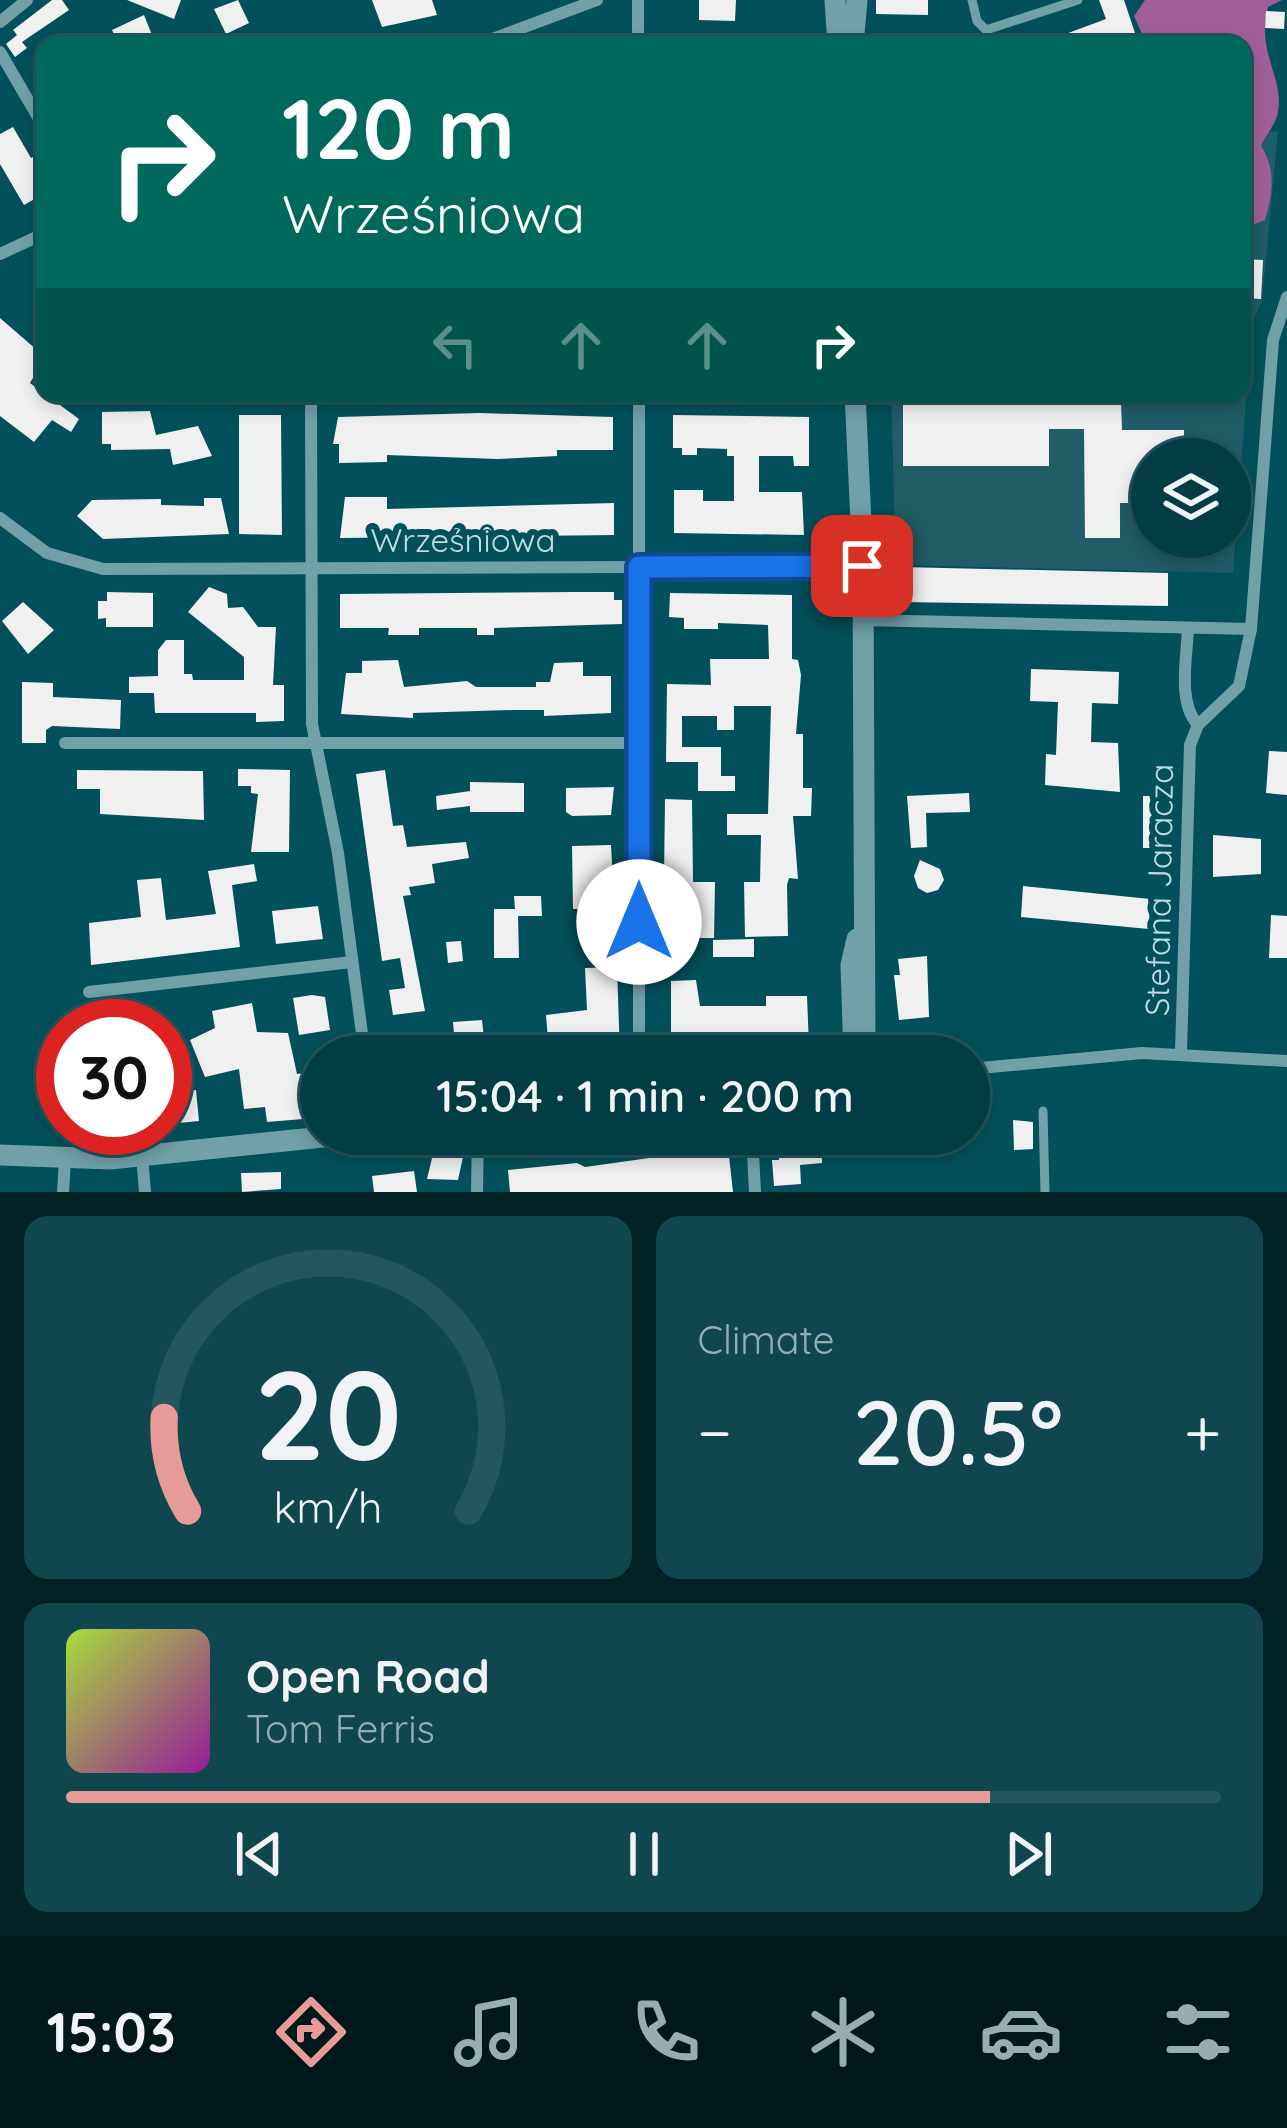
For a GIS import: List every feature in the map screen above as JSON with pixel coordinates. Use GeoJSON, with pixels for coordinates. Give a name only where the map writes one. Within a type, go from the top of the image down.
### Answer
{"type":"FeatureCollection","features":[{"type":"Feature","properties":{"kind":"street"},"geometry":{"type":"LineString","coordinates":[[0,22],[27,0]]}},
{"type":"Feature","properties":{"kind":"street"},"geometry":{"type":"LineString","coordinates":[[500,36],[597,0]]}},
{"type":"Feature","properties":{"kind":"street"},"geometry":{"type":"LineString","coordinates":[[638,0],[638,36]]}},
{"type":"Feature","properties":{"kind":"street"},"geometry":{"type":"LineString","coordinates":[[835,0],[837,36]]}},
{"type":"Feature","properties":{"kind":"street"},"geometry":{"type":"LineString","coordinates":[[854,36],[857,0]]}},
{"type":"Feature","properties":{"kind":"street"},"geometry":{"type":"LineString","coordinates":[[0,52],[36,114]]}},
{"type":"Feature","properties":{"kind":"street"},"geometry":{"type":"LineString","coordinates":[[0,254],[36,237]]}},
{"type":"Feature","properties":{"kind":"street"},"geometry":{"type":"LineString","coordinates":[[1198,725],[1239,686],[1251,629],[1273,340],[1287,297]]}},
{"type":"Feature","properties":{"kind":"street"},"geometry":{"type":"LineString","coordinates":[[310,402],[316,744],[362,1035]]}},
{"type":"Feature","properties":{"kind":"street"},"geometry":{"type":"LineString","coordinates":[[639,402],[639,1035]]}},
{"type":"Feature","properties":{"kind":"street"},"geometry":{"type":"LineString","coordinates":[[855,402],[862,566],[865,1035]]}},
{"type":"Feature","properties":{"kind":"street","name":"Wrześniowa"},"geometry":{"type":"LineString","coordinates":[[0,518],[30,543],[65,561],[103,569],[862,566]]}},
{"type":"Feature","properties":{"kind":"street"},"geometry":{"type":"LineString","coordinates":[[862,620],[1251,629]]}},
{"type":"Feature","properties":{"kind":"street","name":"Stefana Jaracza"},"geometry":{"type":"LineString","coordinates":[[1181,1052],[1190,745],[1198,725],[1189,715],[1186,688],[1188,628]]}},
{"type":"Feature","properties":{"kind":"street"},"geometry":{"type":"LineString","coordinates":[[65,743],[639,742]]}},
{"type":"Feature","properties":{"kind":"street"},"geometry":{"type":"LineString","coordinates":[[853,1035],[851,965],[862,915]]}},
{"type":"Feature","properties":{"kind":"street"},"geometry":{"type":"LineString","coordinates":[[89,992],[352,962]]}},
{"type":"Feature","properties":{"kind":"street"},"geometry":{"type":"LineString","coordinates":[[990,1067],[1181,1052],[1287,1061]]}},
{"type":"Feature","properties":{"kind":"street"},"geometry":{"type":"LineString","coordinates":[[0,1155],[65,1160],[300,1139]]}},
{"type":"Feature","properties":{"kind":"street"},"geometry":{"type":"LineString","coordinates":[[478,1155],[478,1192]]}},
{"type":"Feature","properties":{"kind":"street"},"geometry":{"type":"LineString","coordinates":[[753,1155],[755,1192]]}},
{"type":"Feature","properties":{"kind":"street"},"geometry":{"type":"LineString","coordinates":[[142,1156],[146,1192]]}},
{"type":"Feature","properties":{"kind":"street"},"geometry":{"type":"LineString","coordinates":[[63,1192],[65,1160]]}},
{"type":"Feature","properties":{"kind":"lane"},"geometry":{"type":"LineString","coordinates":[[973,0],[977,20],[986,30],[1078,0]]}},
{"type":"Feature","properties":{"kind":"lane"},"geometry":{"type":"LineString","coordinates":[[1043,1111],[1045,1192]]}},
{"type":"Feature","properties":{"kind":"shaded area"},"geometry":{"type":"Polygon","coordinates":[[[1145,0],[1282,0],[1268,7],[1265,23],[1279,99],[1276,120],[1261,146],[1272,182],[1265,220],[1251,224],[1251,36],[1143,36],[1134,16],[1145,0]]]}},
{"type":"Feature","properties":{"kind":"shaded area"},"geometry":{"type":"Polygon","coordinates":[[[1278,131],[1262,301],[1251,335],[1251,134],[1278,131]]]}},
{"type":"Feature","properties":{"kind":"shaded area"},"geometry":{"type":"Polygon","coordinates":[[[891,402],[1246,402],[1243,438],[1131,438],[1131,558],[1234,558],[1233,573],[896,565],[891,402]]]}},
{"type":"Feature","properties":{"kind":"building"},"geometry":{"type":"Polygon","coordinates":[[[52,0],[62,0],[69,10],[22,42],[27,48],[15,57],[6,44],[17,35],[13,30],[52,0]]]}},
{"type":"Feature","properties":{"kind":"building"},"geometry":{"type":"Polygon","coordinates":[[[127,0],[181,0],[174,19],[127,0]]]}},
{"type":"Feature","properties":{"kind":"building"},"geometry":{"type":"Polygon","coordinates":[[[238,0],[249,23],[226,34],[214,9],[238,0]]]}},
{"type":"Feature","properties":{"kind":"building"},"geometry":{"type":"Polygon","coordinates":[[[372,0],[432,0],[437,15],[382,27],[372,0]]]}},
{"type":"Feature","properties":{"kind":"building"},"geometry":{"type":"Polygon","coordinates":[[[699,0],[736,0],[735,21],[699,20],[699,0]]]}},
{"type":"Feature","properties":{"kind":"building"},"geometry":{"type":"Polygon","coordinates":[[[876,0],[928,0],[928,15],[876,14],[876,0]]]}},
{"type":"Feature","properties":{"kind":"building"},"geometry":{"type":"Polygon","coordinates":[[[1099,0],[1124,0],[1136,36],[1060,36],[1106,19],[1099,0]]]}},
{"type":"Feature","properties":{"kind":"building"},"geometry":{"type":"Polygon","coordinates":[[[1266,11],[1285,12],[1284,29],[1265,28],[1266,11]]]}},
{"type":"Feature","properties":{"kind":"building"},"geometry":{"type":"Polygon","coordinates":[[[144,15],[152,36],[115,36],[112,30],[144,15]]]}},
{"type":"Feature","properties":{"kind":"building"},"geometry":{"type":"Polygon","coordinates":[[[13,127],[31,158],[36,156],[36,198],[24,205],[0,164],[0,134],[13,127]]]}},
{"type":"Feature","properties":{"kind":"building"},"geometry":{"type":"Polygon","coordinates":[[[1251,259],[1263,260],[1261,299],[1251,298],[1251,259]]]}},
{"type":"Feature","properties":{"kind":"building"},"geometry":{"type":"Polygon","coordinates":[[[0,318],[36,349],[36,373],[30,383],[36,387],[36,402],[56,402],[79,419],[71,432],[52,420],[34,442],[0,416],[0,318]]]}},
{"type":"Feature","properties":{"kind":"building"},"geometry":{"type":"Polygon","coordinates":[[[903,402],[1121,402],[1122,430],[1184,430],[1184,438],[1131,438],[1131,503],[1120,503],[1120,538],[1085,538],[1084,429],[1049,429],[1049,466],[903,466],[903,402]]]}},
{"type":"Feature","properties":{"kind":"building"},"geometry":{"type":"Polygon","coordinates":[[[150,411],[156,435],[198,426],[212,456],[173,465],[170,449],[111,450],[111,444],[102,444],[102,412],[150,411]]]}},
{"type":"Feature","properties":{"kind":"building"},"geometry":{"type":"Polygon","coordinates":[[[479,413],[613,417],[613,450],[557,450],[557,456],[498,459],[387,455],[387,462],[339,463],[339,444],[333,444],[338,417],[479,413]]]}},
{"type":"Feature","properties":{"kind":"building"},"geometry":{"type":"Polygon","coordinates":[[[239,415],[281,415],[282,535],[239,534],[239,415]]]}},
{"type":"Feature","properties":{"kind":"building"},"geometry":{"type":"Polygon","coordinates":[[[673,415],[809,417],[809,466],[794,466],[793,456],[759,456],[759,492],[802,492],[804,535],[674,533],[674,490],[703,490],[703,501],[734,501],[734,456],[727,456],[727,449],[697,448],[697,455],[682,455],[682,448],[673,448],[673,415]]]}},
{"type":"Feature","properties":{"kind":"building"},"geometry":{"type":"Polygon","coordinates":[[[345,497],[387,497],[387,509],[614,503],[614,535],[340,538],[345,497]]]}},
{"type":"Feature","properties":{"kind":"building"},"geometry":{"type":"Polygon","coordinates":[[[204,498],[221,498],[229,534],[103,539],[77,516],[92,500],[161,499],[161,505],[204,506],[204,498]]]}},
{"type":"Feature","properties":{"kind":"building"},"geometry":{"type":"Polygon","coordinates":[[[901,567],[1168,573],[1168,606],[900,602],[901,567]]]}},
{"type":"Feature","properties":{"kind":"building"},"geometry":{"type":"Polygon","coordinates":[[[209,587],[227,594],[228,608],[243,607],[258,627],[276,627],[273,685],[284,685],[284,721],[256,722],[256,713],[155,713],[154,693],[129,693],[129,677],[158,676],[158,650],[166,640],[184,640],[184,674],[192,674],[193,680],[244,680],[244,657],[188,612],[209,587]]]}},
{"type":"Feature","properties":{"kind":"building"},"geometry":{"type":"Polygon","coordinates":[[[107,592],[153,593],[153,627],[106,627],[106,618],[98,619],[98,601],[107,601],[107,592]]]}},
{"type":"Feature","properties":{"kind":"building"},"geometry":{"type":"Polygon","coordinates":[[[614,592],[614,600],[622,600],[622,624],[494,628],[494,635],[477,635],[477,628],[419,628],[419,635],[388,635],[389,628],[340,628],[340,594],[614,592]]]}},
{"type":"Feature","properties":{"kind":"building"},"geometry":{"type":"Polygon","coordinates":[[[670,593],[792,595],[792,659],[798,660],[801,675],[796,734],[803,734],[803,788],[812,788],[811,816],[793,816],[798,879],[789,878],[787,885],[788,936],[745,937],[744,882],[760,882],[761,835],[727,835],[727,814],[768,814],[771,706],[734,706],[734,730],[717,730],[717,716],[682,716],[682,747],[721,747],[721,776],[735,776],[735,791],[698,791],[698,762],[666,762],[667,684],[711,685],[710,659],[769,659],[768,625],[718,623],[718,629],[684,629],[684,618],[669,617],[670,593]]]}},
{"type":"Feature","properties":{"kind":"building"},"geometry":{"type":"Polygon","coordinates":[[[23,602],[54,630],[28,654],[2,621],[23,602]]]}},
{"type":"Feature","properties":{"kind":"building"},"geometry":{"type":"Polygon","coordinates":[[[398,660],[404,687],[467,681],[476,687],[536,687],[536,682],[550,682],[554,663],[583,662],[583,676],[611,676],[611,713],[544,716],[544,710],[513,710],[413,713],[413,718],[341,714],[346,673],[362,673],[362,661],[398,660]]]}},
{"type":"Feature","properties":{"kind":"building"},"geometry":{"type":"Polygon","coordinates":[[[1031,669],[1119,672],[1118,704],[1092,703],[1091,742],[1118,743],[1120,792],[1045,785],[1046,754],[1056,755],[1058,702],[1030,701],[1031,669]]]}},
{"type":"Feature","properties":{"kind":"building"},"geometry":{"type":"Polygon","coordinates":[[[22,682],[53,683],[53,697],[121,700],[120,729],[52,726],[46,730],[46,743],[22,743],[22,682]]]}},
{"type":"Feature","properties":{"kind":"building"},"geometry":{"type":"Polygon","coordinates":[[[1269,751],[1287,752],[1287,795],[1266,793],[1269,751]]]}},
{"type":"Feature","properties":{"kind":"building"},"geometry":{"type":"Polygon","coordinates":[[[238,769],[290,770],[289,852],[251,852],[258,794],[251,793],[251,786],[238,786],[238,769]]]}},
{"type":"Feature","properties":{"kind":"building"},"geometry":{"type":"Polygon","coordinates":[[[77,770],[203,771],[204,820],[100,814],[100,789],[77,789],[77,770]]]}},
{"type":"Feature","properties":{"kind":"building"},"geometry":{"type":"Polygon","coordinates":[[[385,770],[393,826],[403,825],[407,847],[466,842],[469,858],[432,864],[435,883],[409,887],[411,895],[403,896],[425,1011],[393,1015],[389,990],[405,988],[400,958],[382,961],[356,774],[385,770]]]}},
{"type":"Feature","properties":{"kind":"building"},"geometry":{"type":"Polygon","coordinates":[[[470,782],[524,783],[524,812],[470,812],[470,806],[437,810],[436,796],[470,791],[470,782]]]}},
{"type":"Feature","properties":{"kind":"building"},"geometry":{"type":"Polygon","coordinates":[[[614,787],[611,815],[566,812],[566,788],[614,787]]]}},
{"type":"Feature","properties":{"kind":"building"},"geometry":{"type":"Polygon","coordinates":[[[969,793],[970,812],[926,813],[927,847],[911,848],[907,796],[969,793]]]}},
{"type":"Feature","properties":{"kind":"building"},"geometry":{"type":"Polygon","coordinates":[[[1143,796],[1161,796],[1160,848],[1143,848],[1143,796]]]}},
{"type":"Feature","properties":{"kind":"building"},"geometry":{"type":"Polygon","coordinates":[[[665,799],[692,800],[693,882],[715,882],[714,938],[671,938],[664,877],[665,799]]]}},
{"type":"Feature","properties":{"kind":"building"},"geometry":{"type":"Polygon","coordinates":[[[1213,835],[1261,839],[1261,874],[1213,877],[1213,835]]]}},
{"type":"Feature","properties":{"kind":"building"},"geometry":{"type":"Polygon","coordinates":[[[611,845],[616,935],[587,936],[586,909],[573,909],[572,846],[611,845]]]}},
{"type":"Feature","properties":{"kind":"building"},"geometry":{"type":"Polygon","coordinates":[[[920,860],[940,869],[944,880],[938,890],[927,893],[918,888],[914,876],[920,860]]]}},
{"type":"Feature","properties":{"kind":"building"},"geometry":{"type":"Polygon","coordinates":[[[254,864],[257,881],[232,885],[240,947],[91,965],[89,923],[141,917],[137,880],[161,878],[166,920],[216,914],[208,871],[254,864]]]}},
{"type":"Feature","properties":{"kind":"building"},"geometry":{"type":"Polygon","coordinates":[[[1023,886],[1150,899],[1149,929],[1021,917],[1023,886]]]}},
{"type":"Feature","properties":{"kind":"building"},"geometry":{"type":"Polygon","coordinates":[[[514,896],[541,896],[542,916],[518,916],[519,958],[494,958],[494,909],[515,909],[514,896]]]}},
{"type":"Feature","properties":{"kind":"building"},"geometry":{"type":"Polygon","coordinates":[[[318,906],[323,939],[276,944],[272,911],[318,906]]]}},
{"type":"Feature","properties":{"kind":"building"},"geometry":{"type":"Polygon","coordinates":[[[1271,915],[1287,916],[1287,958],[1269,958],[1271,915]]]}},
{"type":"Feature","properties":{"kind":"building"},"geometry":{"type":"Polygon","coordinates":[[[754,939],[754,957],[713,957],[713,940],[754,939]]]}},
{"type":"Feature","properties":{"kind":"building"},"geometry":{"type":"Polygon","coordinates":[[[461,941],[463,961],[448,963],[446,942],[461,941]]]}},
{"type":"Feature","properties":{"kind":"building"},"geometry":{"type":"Polygon","coordinates":[[[927,956],[929,1017],[899,1020],[894,975],[900,975],[898,959],[927,956]]]}},
{"type":"Feature","properties":{"kind":"building"},"geometry":{"type":"Polygon","coordinates":[[[617,967],[619,1035],[548,1035],[546,1015],[587,1010],[585,968],[617,967]]]}},
{"type":"Feature","properties":{"kind":"building"},"geometry":{"type":"Polygon","coordinates":[[[696,980],[700,1006],[766,1006],[766,996],[807,996],[809,1035],[671,1035],[671,981],[696,980]]]}},
{"type":"Feature","properties":{"kind":"building"},"geometry":{"type":"Polygon","coordinates":[[[325,997],[330,1030],[299,1035],[293,998],[325,997]]]}},
{"type":"Feature","properties":{"kind":"building"},"geometry":{"type":"Polygon","coordinates":[[[252,1003],[257,1032],[288,1033],[300,1074],[300,1119],[267,1122],[265,1107],[244,1109],[239,1069],[205,1077],[192,1039],[215,1028],[212,1011],[252,1003]]]}},
{"type":"Feature","properties":{"kind":"building"},"geometry":{"type":"Polygon","coordinates":[[[482,1020],[484,1035],[454,1035],[453,1022],[482,1020]]]}},
{"type":"Feature","properties":{"kind":"building"},"geometry":{"type":"Polygon","coordinates":[[[196,1090],[199,1121],[192,1122],[192,1091],[196,1090]]]}},
{"type":"Feature","properties":{"kind":"building"},"geometry":{"type":"Polygon","coordinates":[[[1013,1120],[1033,1122],[1033,1149],[1014,1150],[1013,1120]]]}},
{"type":"Feature","properties":{"kind":"building"},"geometry":{"type":"Polygon","coordinates":[[[433,1155],[463,1157],[458,1180],[427,1179],[433,1155]]]}},
{"type":"Feature","properties":{"kind":"building"},"geometry":{"type":"Polygon","coordinates":[[[671,1155],[729,1155],[733,1192],[510,1192],[508,1170],[577,1163],[585,1167],[671,1155]]]}},
{"type":"Feature","properties":{"kind":"building"},"geometry":{"type":"Polygon","coordinates":[[[779,1155],[822,1155],[822,1163],[800,1165],[801,1184],[774,1186],[772,1160],[779,1160],[779,1155]]]}},
{"type":"Feature","properties":{"kind":"building"},"geometry":{"type":"Polygon","coordinates":[[[414,1171],[417,1192],[374,1192],[372,1176],[414,1171]]]}},
{"type":"Feature","properties":{"kind":"building"},"geometry":{"type":"Polygon","coordinates":[[[281,1172],[281,1189],[242,1192],[241,1173],[281,1172]]]}},
{"type":"Feature","properties":{"kind":"route"},"geometry":{"type":"LineString","coordinates":[[639,922],[639,567],[862,566]]}}]}
